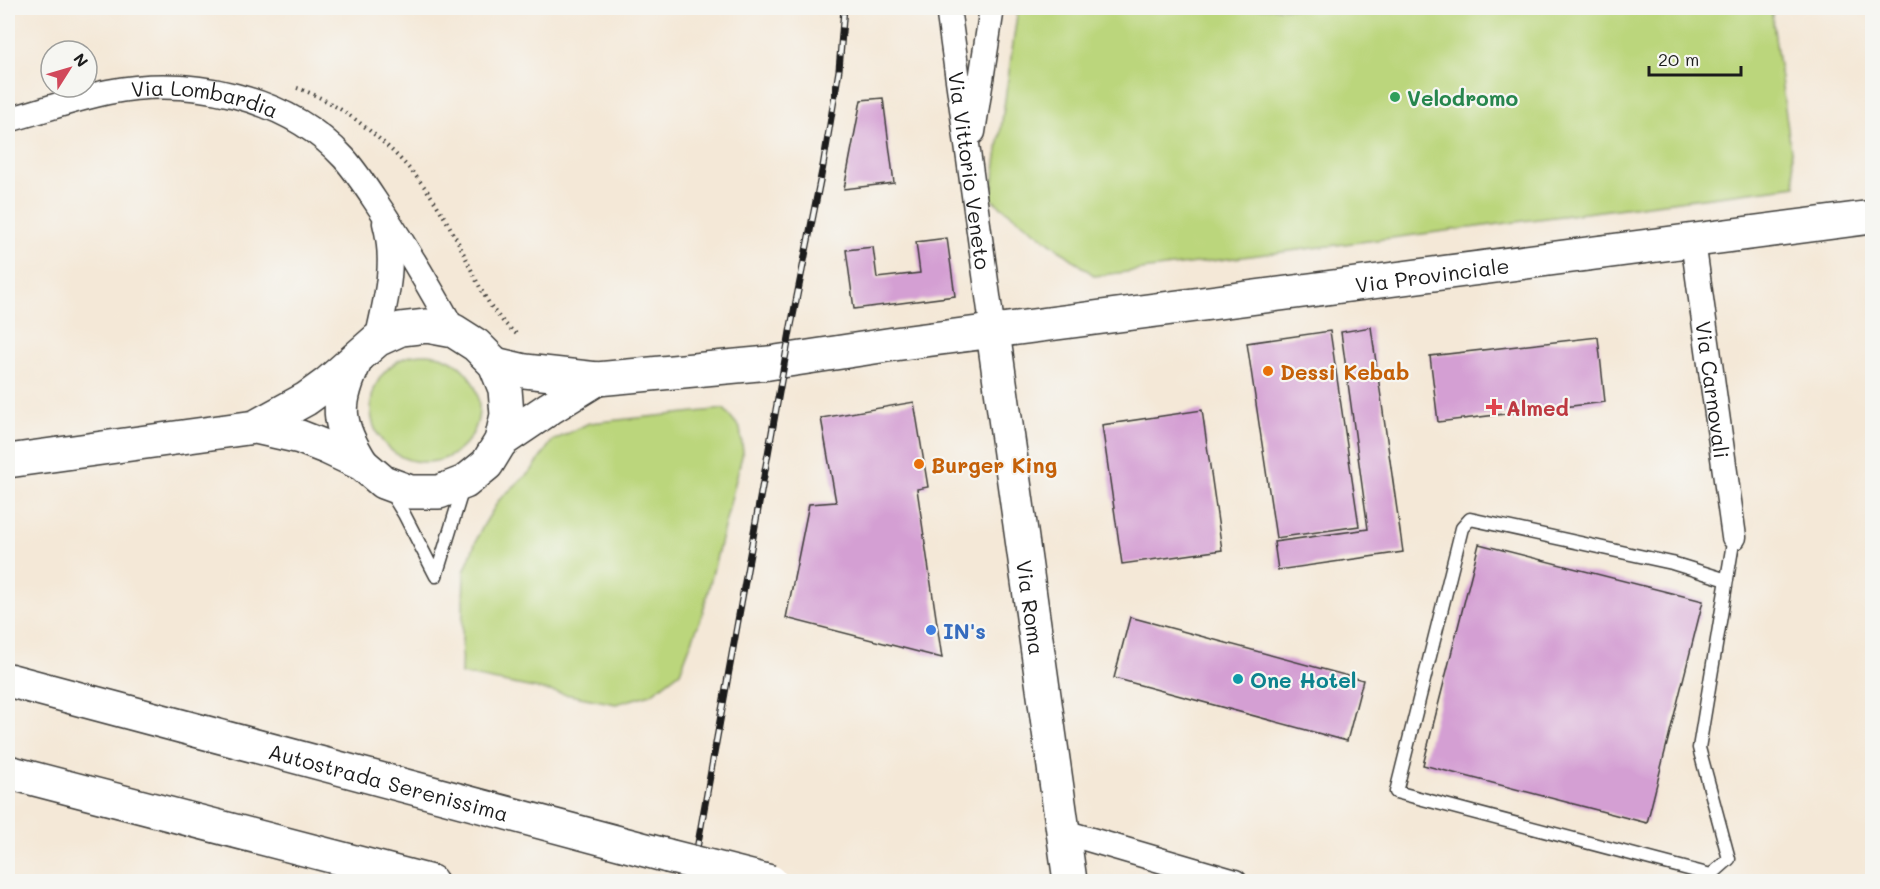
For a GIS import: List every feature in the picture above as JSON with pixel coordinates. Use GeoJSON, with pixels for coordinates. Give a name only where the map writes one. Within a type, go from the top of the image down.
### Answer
{"type":"FeatureCollection","features":[{"type":"Feature","properties":{"kind":"main road","name":"Via Provinciale"},"geometry":{"type":"LineString","coordinates":[[597,379],[769,363],[894,344],[1872,217]]}},
{"type":"Feature","properties":{"kind":"main road"},"geometry":{"type":"LineString","coordinates":[[8,461],[255,427],[300,437],[410,492],[439,492],[465,482],[487,464],[501,441],[507,416],[505,389],[495,364],[476,345],[454,331],[427,326],[401,329],[367,349],[306,399],[255,427]]}},
{"type":"Feature","properties":{"kind":"main road","name":"Via Roma"},"geometry":{"type":"LineString","coordinates":[[993,332],[1070,881]]}},
{"type":"Feature","properties":{"kind":"main road"},"geometry":{"type":"LineString","coordinates":[[367,349],[344,385],[340,413],[347,440],[373,473]]}},
{"type":"Feature","properties":{"kind":"main road"},"geometry":{"type":"LineString","coordinates":[[495,364],[597,379]]}},
{"type":"Feature","properties":{"kind":"main road"},"geometry":{"type":"LineString","coordinates":[[501,441],[597,379]]}},
{"type":"Feature","properties":{"kind":"main road","name":"Autostrada Serenissima"},"geometry":{"type":"LineString","coordinates":[[8,680],[771,882]]}},
{"type":"Feature","properties":{"kind":"main road"},"geometry":{"type":"LineString","coordinates":[[8,772],[430,882]]}},
{"type":"Feature","properties":{"kind":"street","name":"Via Vittorio Veneto"},"geometry":{"type":"LineString","coordinates":[[948,8],[993,332]]}},
{"type":"Feature","properties":{"kind":"street"},"geometry":{"type":"LineString","coordinates":[[969,158],[992,8]]}},
{"type":"Feature","properties":{"kind":"street","name":"Via Lombardia"},"geometry":{"type":"LineString","coordinates":[[8,120],[109,92],[182,87],[225,93],[270,108],[309,128],[344,158],[371,194],[409,253],[454,331]]}},
{"type":"Feature","properties":{"kind":"street","name":"Via Lombardia"},"geometry":{"type":"LineString","coordinates":[[367,349],[390,273],[391,255],[386,224],[371,194]]}},
{"type":"Feature","properties":{"kind":"street","name":"Via Carnovali"},"geometry":{"type":"LineString","coordinates":[[1693,241],[1734,537]]}},
{"type":"Feature","properties":{"kind":"street"},"geometry":{"type":"LineString","coordinates":[[1064,832],[1235,882]]}},
{"type":"Feature","properties":{"kind":"lane"},"geometry":{"type":"LineString","coordinates":[[373,473],[404,514],[436,576],[465,482]]}},
{"type":"Feature","properties":{"kind":"lane"},"geometry":{"type":"LineString","coordinates":[[1727,580],[1672,562],[1470,519],[1462,528],[1396,792],[1711,875],[1730,859],[1700,748],[1734,537]]}},
{"type":"Feature","properties":{"kind":"path"},"geometry":{"type":"LineString","coordinates":[[290,85],[342,109],[390,150],[419,181],[456,239],[484,294],[503,324],[519,336]]}},
{"type":"Feature","properties":{"kind":"green space","name":"Velodromo"},"geometry":{"type":"Polygon","coordinates":[[[1018,8],[1771,8],[1796,186],[1095,276],[991,199],[1018,8]]]}},
{"type":"Feature","properties":{"kind":"green space"},"geometry":{"type":"Polygon","coordinates":[[[425,354],[446,358],[463,370],[475,387],[479,408],[475,429],[463,446],[446,458],[425,462],[404,458],[387,446],[375,429],[371,408],[375,387],[387,370],[404,358],[425,354]]]}},
{"type":"Feature","properties":{"kind":"green space"},"geometry":{"type":"Polygon","coordinates":[[[724,409],[740,428],[743,452],[702,615],[680,672],[651,694],[616,704],[461,674],[464,572],[480,531],[499,500],[532,470],[552,441],[589,423],[724,409]]]}},
{"type":"Feature","properties":{"kind":"building"},"geometry":{"type":"Polygon","coordinates":[[[883,98],[894,183],[844,189],[861,100],[883,98]]]}},
{"type":"Feature","properties":{"kind":"building"},"geometry":{"type":"Polygon","coordinates":[[[947,238],[955,296],[854,309],[846,250],[873,247],[877,278],[920,273],[916,242],[947,238]]]}},
{"type":"Feature","properties":{"kind":"building"},"geometry":{"type":"Polygon","coordinates":[[[1371,327],[1403,552],[1278,570],[1274,542],[1368,529],[1341,332],[1371,327]]]}},
{"type":"Feature","properties":{"kind":"building"},"geometry":{"type":"Polygon","coordinates":[[[1330,331],[1359,526],[1276,538],[1247,343],[1330,331]]]}},
{"type":"Feature","properties":{"kind":"building"},"geometry":{"type":"Polygon","coordinates":[[[1598,337],[1605,402],[1438,422],[1430,356],[1598,337]]]}},
{"type":"Feature","properties":{"kind":"building"},"geometry":{"type":"Polygon","coordinates":[[[914,402],[928,487],[917,489],[942,658],[786,618],[809,504],[836,502],[821,418],[914,402]]]}},
{"type":"Feature","properties":{"kind":"building"},"geometry":{"type":"Polygon","coordinates":[[[1202,410],[1222,550],[1122,564],[1102,425],[1202,410]]]}},
{"type":"Feature","properties":{"kind":"building"},"geometry":{"type":"Polygon","coordinates":[[[1479,544],[1703,601],[1647,823],[1423,765],[1479,544]]]}},
{"type":"Feature","properties":{"kind":"building","name":"One Hotel"},"geometry":{"type":"Polygon","coordinates":[[[1130,617],[1363,680],[1347,741],[1114,678],[1130,617]]]}},
{"type":"Feature","properties":{"kind":"railway"},"geometry":{"type":"LineString","coordinates":[[691,882],[791,326],[823,166],[839,70],[844,8]]}},
{"type":"Feature","properties":{"kind":"place","name":"Velodromo"},"geometry":{"type":"Point","coordinates":[1395,97]}},
{"type":"Feature","properties":{"kind":"place","name":"Dessi Kebab"},"geometry":{"type":"Point","coordinates":[1268,371]}},
{"type":"Feature","properties":{"kind":"place","name":"Almed"},"geometry":{"type":"Point","coordinates":[1494,407]}},
{"type":"Feature","properties":{"kind":"place","name":"Burger King"},"geometry":{"type":"Point","coordinates":[919,464]}},
{"type":"Feature","properties":{"kind":"place","name":"IN's"},"geometry":{"type":"Point","coordinates":[931,630]}},
{"type":"Feature","properties":{"kind":"place","name":"One Hotel"},"geometry":{"type":"Point","coordinates":[1238,679]}}]}
